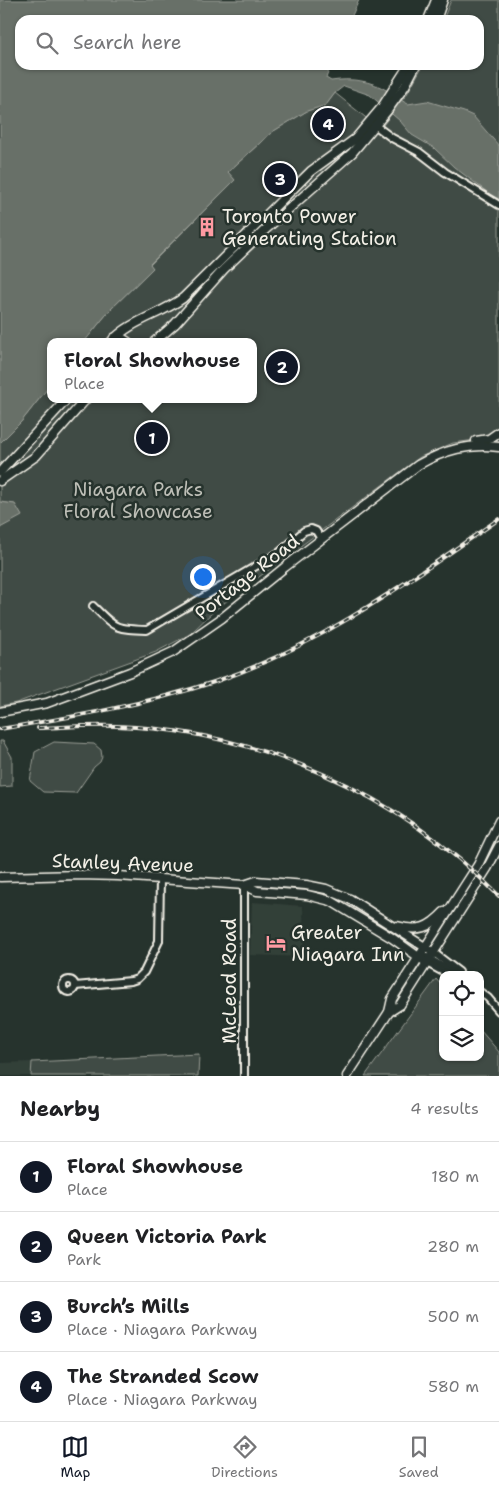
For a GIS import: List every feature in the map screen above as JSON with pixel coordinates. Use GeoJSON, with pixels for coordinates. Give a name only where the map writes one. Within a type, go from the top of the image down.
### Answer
{"type":"FeatureCollection","features":[{"type":"Feature","properties":{"kind":"main road"},"geometry":{"type":"LineString","coordinates":[[430,15],[436,0]]}},
{"type":"Feature","properties":{"kind":"main road"},"geometry":{"type":"LineString","coordinates":[[438,15],[443,0]]}},
{"type":"Feature","properties":{"kind":"main road"},"geometry":{"type":"LineString","coordinates":[[397,92],[407,70]]}},
{"type":"Feature","properties":{"kind":"main road"},"geometry":{"type":"LineString","coordinates":[[159,338],[175,324],[239,255],[295,202],[346,159],[412,70]]}},
{"type":"Feature","properties":{"kind":"main road"},"geometry":{"type":"LineString","coordinates":[[115,338],[131,325],[183,298],[311,171],[347,146],[373,124]]}},
{"type":"Feature","properties":{"kind":"main road"},"geometry":{"type":"LineString","coordinates":[[0,472],[63,403]]}},
{"type":"Feature","properties":{"kind":"main road"},"geometry":{"type":"LineString","coordinates":[[0,481],[28,462],[45,447],[83,403]]}},
{"type":"Feature","properties":{"kind":"main road"},"geometry":{"type":"LineString","coordinates":[[392,484],[407,469],[435,451],[453,444],[489,439],[499,432]]}},
{"type":"Feature","properties":{"kind":"main road","name":"Portage Road"},"geometry":{"type":"LineString","coordinates":[[0,712],[47,703],[130,672],[173,652],[222,618],[321,538],[423,462],[446,451],[472,446],[499,446]]}},
{"type":"Feature","properties":{"kind":"main road"},"geometry":{"type":"LineString","coordinates":[[347,1076],[389,1012],[392,999],[426,948],[485,851],[499,820]]}},
{"type":"Feature","properties":{"kind":"main road"},"geometry":{"type":"LineString","coordinates":[[488,867],[499,846]]}},
{"type":"Feature","properties":{"kind":"main road"},"geometry":{"type":"LineString","coordinates":[[389,1012],[400,1005],[499,851]]}},
{"type":"Feature","properties":{"kind":"main road","name":"Stanley Avenue"},"geometry":{"type":"LineString","coordinates":[[0,877],[80,874],[244,886],[257,891],[307,895],[331,901],[392,938],[419,957],[431,958]]}},
{"type":"Feature","properties":{"kind":"main road","name":"Stanley Avenue"},"geometry":{"type":"LineString","coordinates":[[244,886],[256,881],[306,885],[326,889],[350,900],[390,923],[426,948],[431,958]]}},
{"type":"Feature","properties":{"kind":"main road"},"geometry":{"type":"LineString","coordinates":[[390,923],[407,928],[424,928],[439,918],[454,902]]}},
{"type":"Feature","properties":{"kind":"street"},"geometry":{"type":"LineString","coordinates":[[373,124],[392,138],[419,152],[445,172],[499,205]]}},
{"type":"Feature","properties":{"kind":"street"},"geometry":{"type":"LineString","coordinates":[[93,606],[113,625],[122,630],[147,630],[280,552],[304,531],[311,529],[316,531],[321,538]]}},
{"type":"Feature","properties":{"kind":"street"},"geometry":{"type":"LineString","coordinates":[[76,986],[131,981],[138,979],[144,972],[160,941],[160,879]]}},
{"type":"Feature","properties":{"kind":"street","name":"McLeod Road"},"geometry":{"type":"LineString","coordinates":[[244,886],[244,1076]]}},
{"type":"Feature","properties":{"kind":"street"},"geometry":{"type":"LineString","coordinates":[[431,958],[445,971]]}},
{"type":"Feature","properties":{"kind":"street"},"geometry":{"type":"LineString","coordinates":[[431,958],[457,971]]}},
{"type":"Feature","properties":{"kind":"street"},"geometry":{"type":"LineString","coordinates":[[484,995],[499,1011]]}},
{"type":"Feature","properties":{"kind":"shaded area"},"geometry":{"type":"Polygon","coordinates":[[[0,0],[359,0],[352,15],[15,15],[15,70],[329,70],[326,78],[331,81],[353,80],[367,82],[381,87],[408,104],[427,101],[473,116],[499,146],[499,199],[454,167],[434,148],[412,135],[400,121],[370,95],[344,86],[335,93],[326,105],[307,111],[272,132],[228,172],[235,180],[150,264],[153,268],[110,310],[87,338],[47,338],[47,389],[21,422],[0,443],[0,0]]]}},
{"type":"Feature","properties":{"kind":"shaded area"},"geometry":{"type":"Polygon","coordinates":[[[0,502],[15,504],[22,516],[0,528],[0,502]]]}},
{"type":"Feature","properties":{"kind":"shaded area"},"geometry":{"type":"Polygon","coordinates":[[[252,902],[303,906],[304,957],[250,955],[252,902]]]}},
{"type":"Feature","properties":{"kind":"shaded area"},"geometry":{"type":"Polygon","coordinates":[[[32,1062],[31,1076],[0,1076],[0,1063],[32,1062]]]}},
{"type":"Feature","properties":{"kind":"green space","name":"Niagara Parks Floral Showcase"},"geometry":{"type":"Polygon","coordinates":[[[451,0],[499,0],[499,430],[483,439],[453,443],[420,457],[216,609],[190,634],[156,652],[16,703],[0,706],[0,527],[21,515],[14,504],[0,502],[0,443],[21,422],[47,389],[47,403],[257,403],[257,338],[87,338],[110,310],[153,268],[150,265],[235,180],[227,173],[272,132],[307,111],[326,105],[335,93],[380,129],[407,94],[420,70],[484,70],[484,15],[445,15],[451,0]]]}},
{"type":"Feature","properties":{"kind":"green space"},"geometry":{"type":"Polygon","coordinates":[[[0,741],[3,741],[12,757],[12,786],[0,787],[0,741]]]}},
{"type":"Feature","properties":{"kind":"green space"},"geometry":{"type":"Polygon","coordinates":[[[54,742],[94,744],[101,750],[102,757],[100,762],[94,767],[76,793],[43,792],[30,781],[35,752],[54,742]]]}},
{"type":"Feature","properties":{"kind":"green space"},"geometry":{"type":"Polygon","coordinates":[[[436,979],[439,982],[439,1061],[484,1061],[484,1035],[499,1052],[499,1076],[365,1076],[436,979]]]}},
{"type":"Feature","properties":{"kind":"green space"},"geometry":{"type":"Polygon","coordinates":[[[199,1054],[198,1076],[31,1076],[32,1062],[199,1054]]]}},
{"type":"Feature","properties":{"kind":"railway"},"geometry":{"type":"LineString","coordinates":[[0,729],[135,704],[214,682],[252,667],[290,650],[362,611],[499,519]]}},
{"type":"Feature","properties":{"kind":"railway"},"geometry":{"type":"LineString","coordinates":[[38,728],[117,726],[170,731],[223,740],[274,755],[324,775],[372,799],[417,827],[460,860],[499,896]]}},
{"type":"Feature","properties":{"kind":"place","name":"The Stranded Scow"},"geometry":{"type":"Point","coordinates":[328,124]}},
{"type":"Feature","properties":{"kind":"place","name":"Burch’s Mills"},"geometry":{"type":"Point","coordinates":[280,179]}},
{"type":"Feature","properties":{"kind":"place","name":"Toronto Power Generating Station"},"geometry":{"type":"Point","coordinates":[207,227]}},
{"type":"Feature","properties":{"kind":"place","name":"Queen Victoria Park"},"geometry":{"type":"Point","coordinates":[282,367]}},
{"type":"Feature","properties":{"kind":"place","name":"Floral Showhouse"},"geometry":{"type":"Point","coordinates":[152,438]}},
{"type":"Feature","properties":{"kind":"place","name":"Greater Niagara Inn"},"geometry":{"type":"Point","coordinates":[276,943]}}]}
